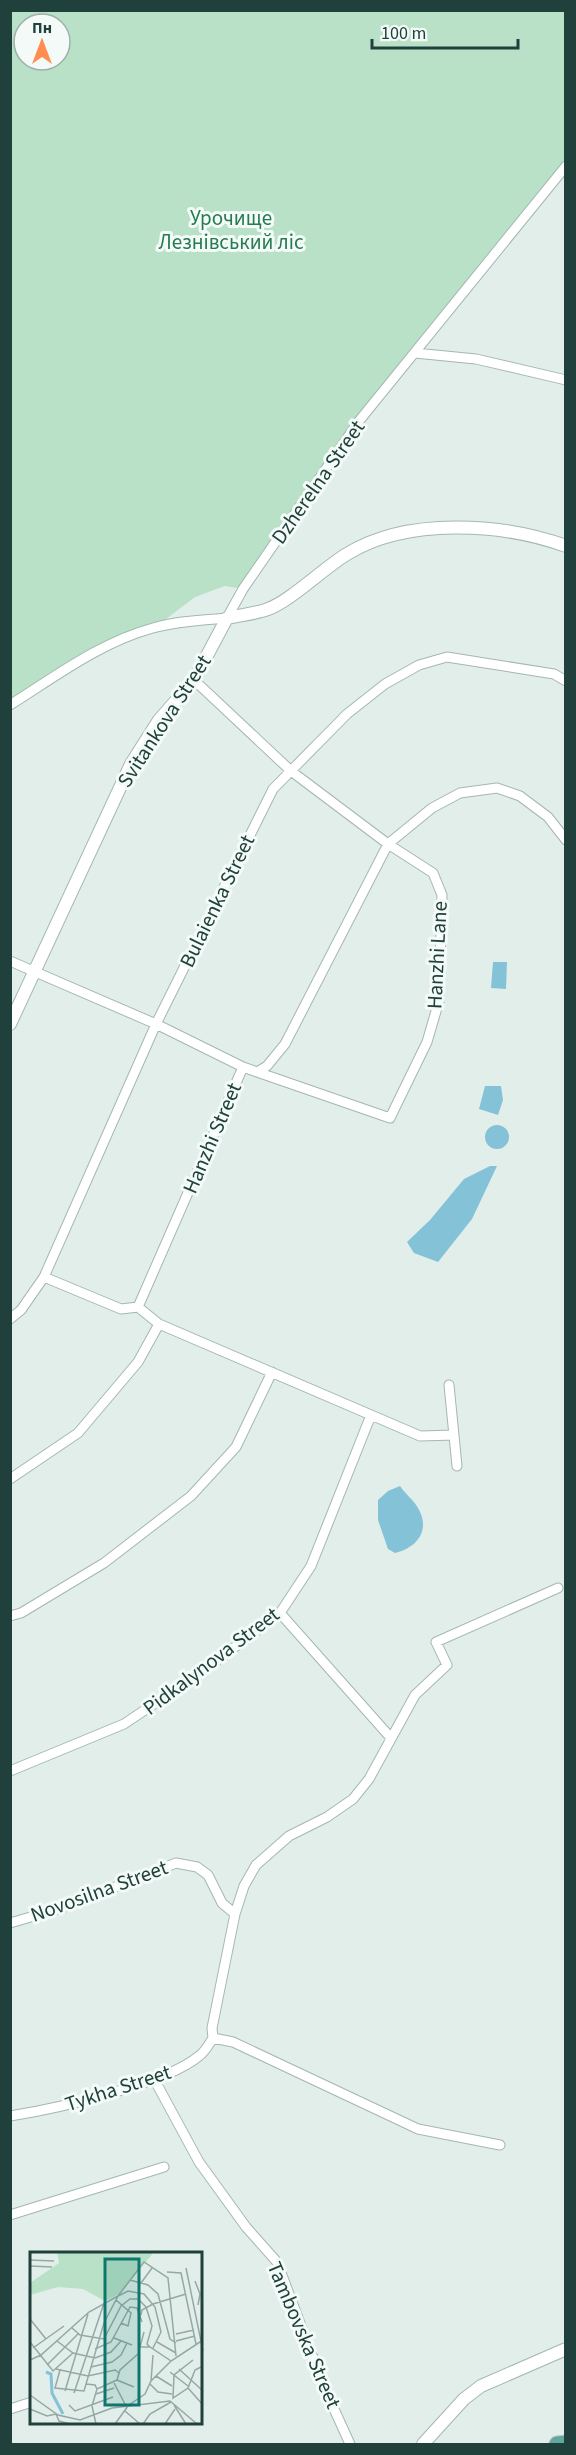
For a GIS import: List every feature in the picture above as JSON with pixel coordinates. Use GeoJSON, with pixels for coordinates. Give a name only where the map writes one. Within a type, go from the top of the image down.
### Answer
{"type":"FeatureCollection","features":[{"type":"Feature","properties":{"kind":"main road"},"geometry":{"type":"LineString","coordinates":[[557,2445],[566,2443]]}},
{"type":"Feature","properties":{"kind":"street","name":"Dzherelna Street"},"geometry":{"type":"LineString","coordinates":[[227,618],[243,589],[359,421],[566,166]]}},
{"type":"Feature","properties":{"kind":"street"},"geometry":{"type":"LineString","coordinates":[[415,353],[476,359],[566,380]]}},
{"type":"Feature","properties":{"kind":"street"},"geometry":{"type":"LineString","coordinates":[[10,705],[86,657],[123,639],[154,628],[227,618],[270,609],[348,553],[396,535],[453,529],[504,529],[566,546]]}},
{"type":"Feature","properties":{"kind":"street","name":"Svitankova Street"},"geometry":{"type":"LineString","coordinates":[[10,1024],[131,764],[159,720],[194,680],[227,618]]}},
{"type":"Feature","properties":{"kind":"street","name":"Bulaienka Street"},"geometry":{"type":"LineString","coordinates":[[10,1319],[21,1310],[44,1277],[156,1024],[269,797],[291,771],[347,714],[385,684],[419,665],[447,657],[554,674],[566,681]]}},
{"type":"Feature","properties":{"kind":"street","name":"Hanzhi Lane"},"geometry":{"type":"LineString","coordinates":[[194,680],[291,771],[388,844],[433,873],[441,895],[439,1001],[427,1042],[390,1118],[257,1072]]}},
{"type":"Feature","properties":{"kind":"street","name":"Hanzhi Street"},"geometry":{"type":"LineString","coordinates":[[138,1307],[243,1067],[257,1072],[267,1066],[285,1044],[388,844],[432,808],[460,792],[496,788],[520,796],[548,817],[566,840]]}},
{"type":"Feature","properties":{"kind":"street"},"geometry":{"type":"LineString","coordinates":[[10,962],[156,1024],[243,1067]]}},
{"type":"Feature","properties":{"kind":"street"},"geometry":{"type":"LineString","coordinates":[[44,1277],[121,1309],[138,1307],[159,1324],[420,1436],[454,1435]]}},
{"type":"Feature","properties":{"kind":"street"},"geometry":{"type":"LineString","coordinates":[[10,1479],[78,1433],[138,1362],[159,1324]]}},
{"type":"Feature","properties":{"kind":"street"},"geometry":{"type":"LineString","coordinates":[[10,1616],[21,1613],[104,1563],[191,1496],[236,1447],[272,1372]]}},
{"type":"Feature","properties":{"kind":"street"},"geometry":{"type":"LineString","coordinates":[[449,1385],[458,1466]]}},
{"type":"Feature","properties":{"kind":"street","name":"Pidkalynova Street"},"geometry":{"type":"LineString","coordinates":[[10,1772],[124,1724],[203,1671],[280,1613],[311,1566],[371,1415]]}},
{"type":"Feature","properties":{"kind":"street"},"geometry":{"type":"LineString","coordinates":[[500,2145],[418,2129],[233,2042],[213,2038],[212,2028],[235,1914],[244,1886],[256,1865],[289,1836],[327,1817],[353,1799],[369,1779],[415,1695],[447,1665],[436,1642],[558,1588]]}},
{"type":"Feature","properties":{"kind":"street"},"geometry":{"type":"LineString","coordinates":[[280,1613],[391,1738]]}},
{"type":"Feature","properties":{"kind":"street","name":"Novosilna Street"},"geometry":{"type":"LineString","coordinates":[[10,1923],[65,1907],[176,1863],[197,1867],[208,1875],[222,1903],[235,1914]]}},
{"type":"Feature","properties":{"kind":"street","name":"Tykha Street"},"geometry":{"type":"LineString","coordinates":[[10,2116],[62,2107],[154,2079],[201,2055],[213,2038]]}},
{"type":"Feature","properties":{"kind":"street","name":"Tambovska Street"},"geometry":{"type":"LineString","coordinates":[[154,2079],[199,2162],[246,2227],[277,2262],[324,2387],[350,2445]]}},
{"type":"Feature","properties":{"kind":"street"},"geometry":{"type":"LineString","coordinates":[[10,2216],[164,2167]]}},
{"type":"Feature","properties":{"kind":"street"},"geometry":{"type":"LineString","coordinates":[[423,2445],[464,2399],[481,2386],[566,2349]]}},
{"type":"Feature","properties":{"kind":"street"},"geometry":{"type":"LineString","coordinates":[[10,2409],[30,2403]]}},
{"type":"Feature","properties":{"kind":"green space","name":"Урочище Лезнівський ліс"},"geometry":{"type":"Polygon","coordinates":[[[11,11],[565,11],[565,166],[359,421],[243,589],[225,586],[195,597],[154,628],[123,639],[11,705],[11,11]]]}},
{"type":"Feature","properties":{"kind":"water"},"geometry":{"type":"Polygon","coordinates":[[[493,962],[507,962],[506,989],[491,988],[493,962]]]}},
{"type":"Feature","properties":{"kind":"water"},"geometry":{"type":"Polygon","coordinates":[[[485,1086],[501,1086],[503,1100],[498,1115],[479,1109],[485,1086]]]}},
{"type":"Feature","properties":{"kind":"water"},"geometry":{"type":"Polygon","coordinates":[[[497,1125],[506,1128],[509,1137],[506,1146],[497,1149],[488,1146],[485,1137],[488,1128],[497,1125]]]}},
{"type":"Feature","properties":{"kind":"water"},"geometry":{"type":"Polygon","coordinates":[[[490,1166],[497,1166],[472,1219],[438,1262],[414,1253],[407,1242],[430,1220],[464,1179],[490,1166]]]}},
{"type":"Feature","properties":{"kind":"water"},"geometry":{"type":"Polygon","coordinates":[[[400,1486],[418,1508],[423,1524],[420,1537],[410,1547],[395,1553],[388,1549],[378,1520],[378,1500],[388,1491],[400,1486]]]}}]}
